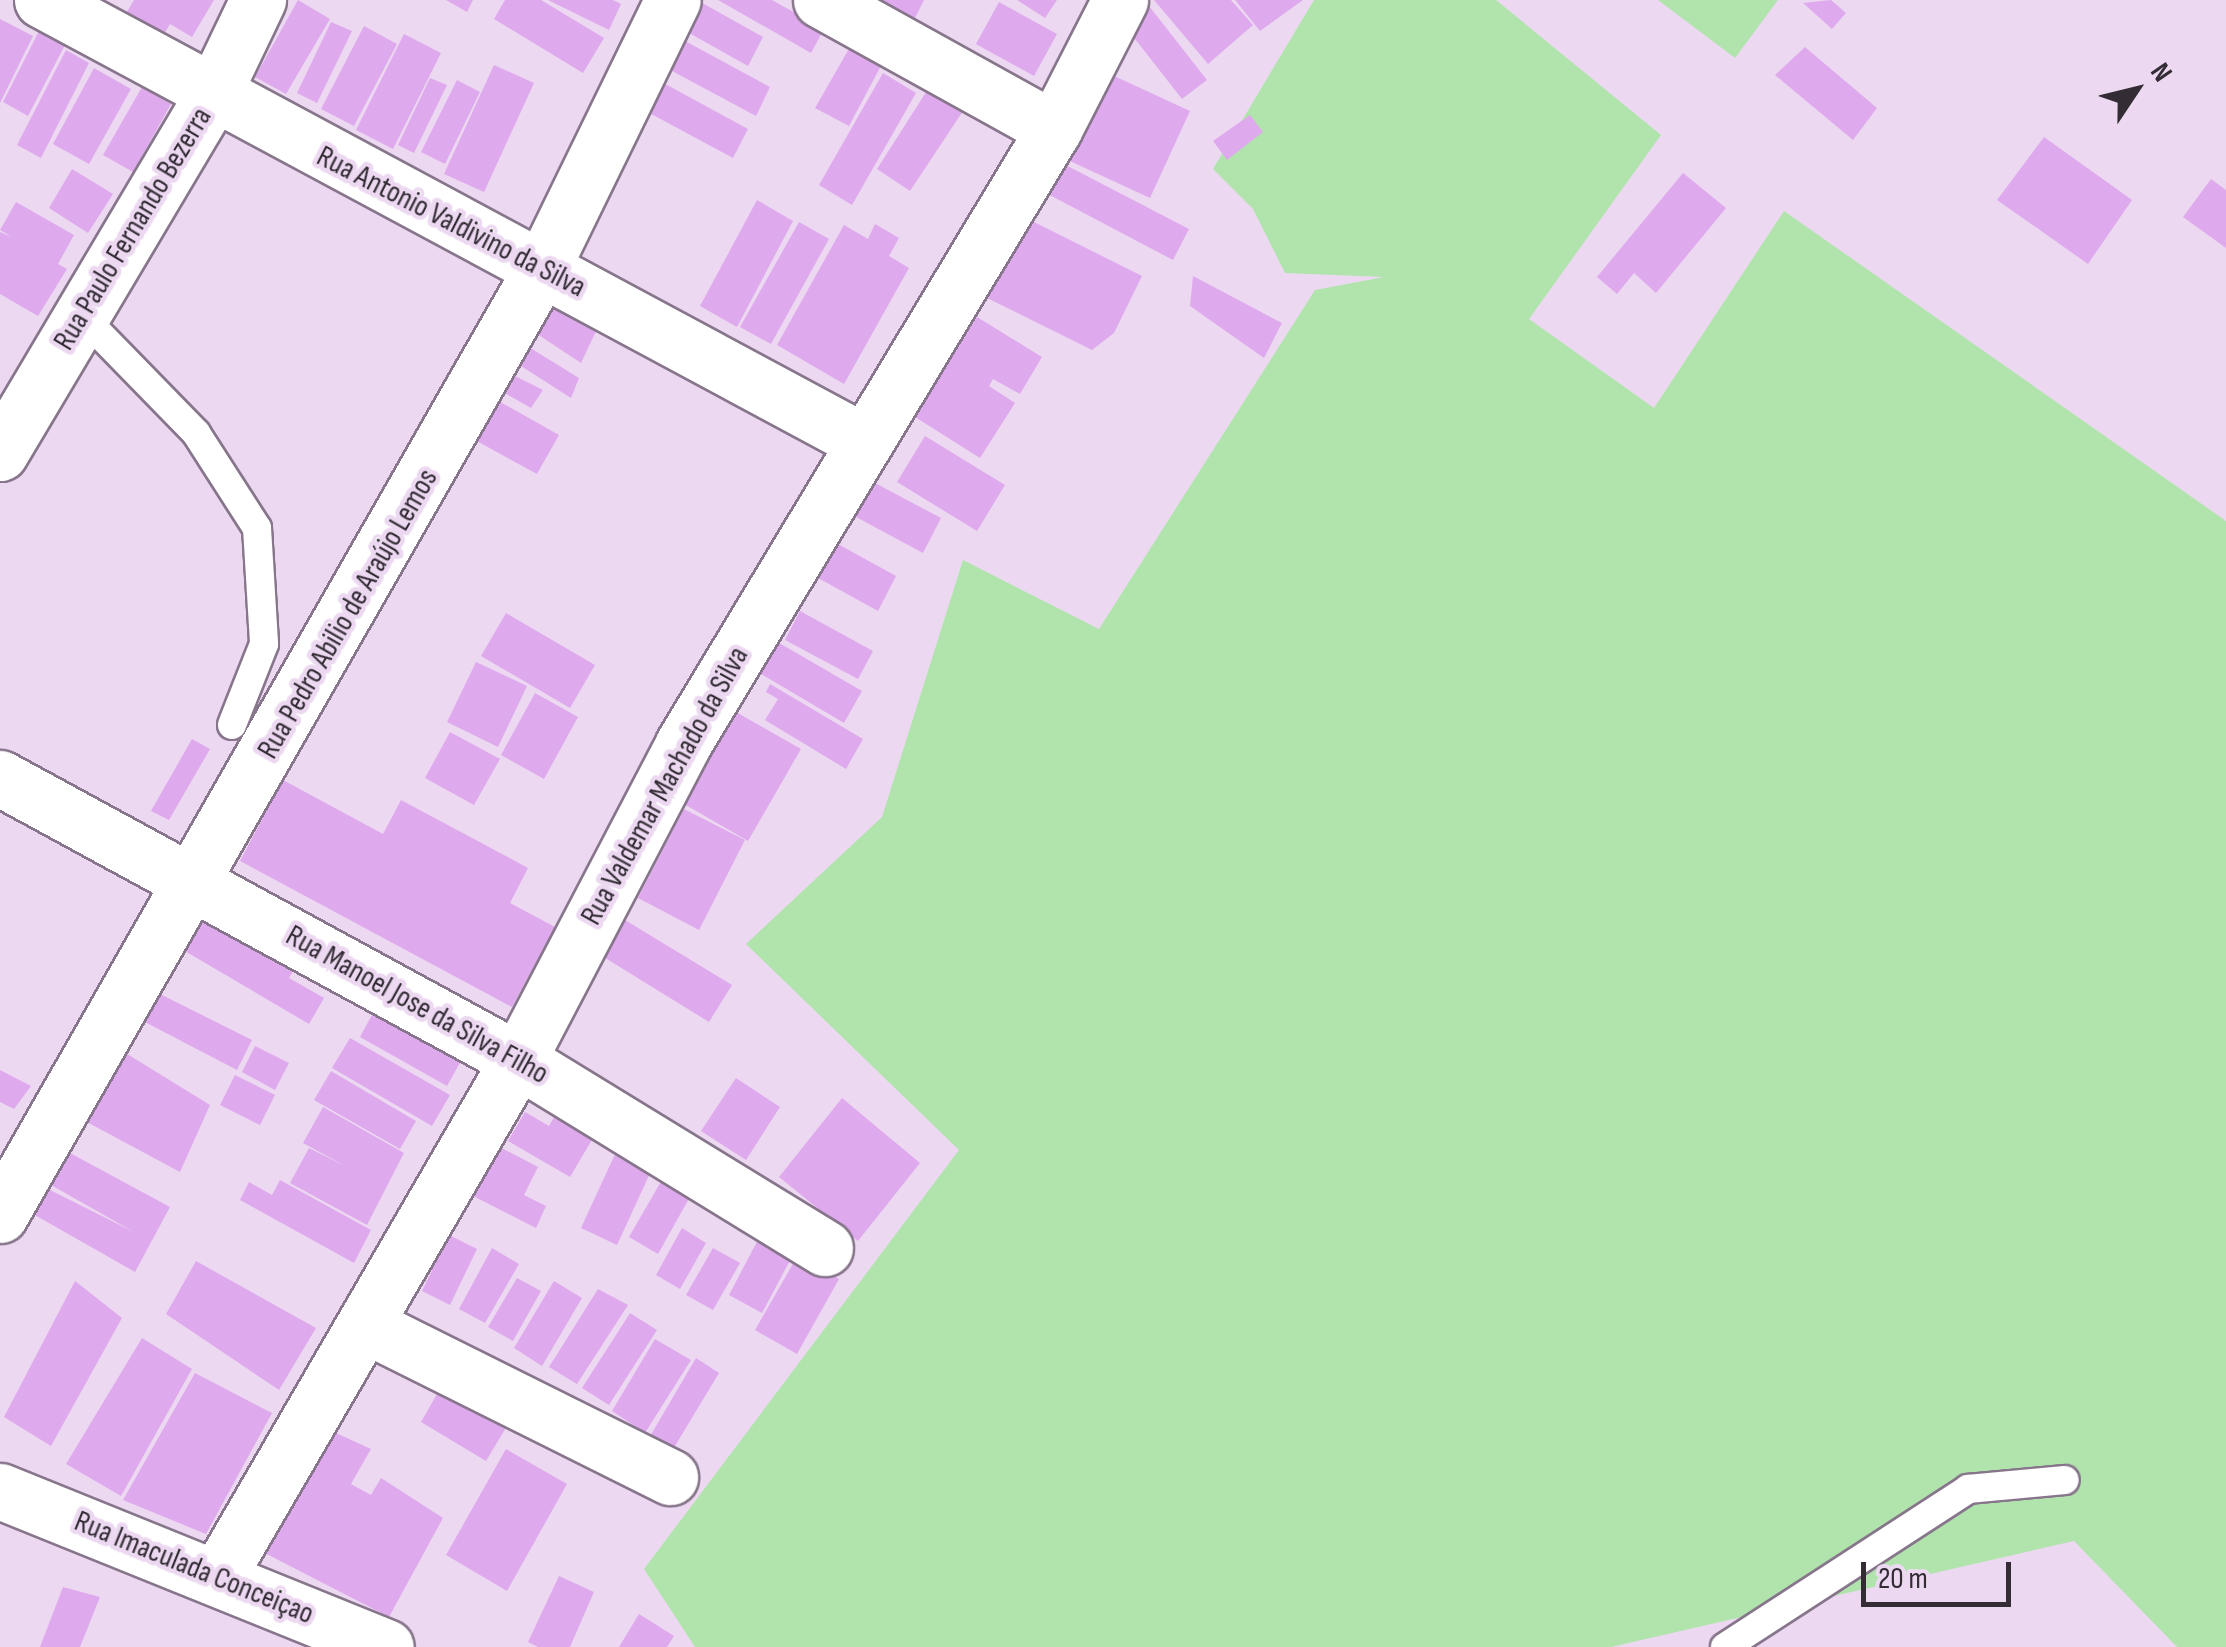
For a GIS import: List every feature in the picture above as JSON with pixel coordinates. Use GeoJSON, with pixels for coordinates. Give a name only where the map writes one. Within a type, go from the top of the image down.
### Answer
{"type":"FeatureCollection","features":[{"type":"Feature","properties":{"kind":"street","name":"Rua Antonio Valdivino da Silva"},"geometry":{"type":"LineString","coordinates":[[42,0],[211,98],[542,268],[861,440]]}},
{"type":"Feature","properties":{"kind":"street","name":"Rua Paulo Fernando Bezerra"},"geometry":{"type":"LineString","coordinates":[[0,453],[211,98],[258,0]]}},
{"type":"Feature","properties":{"kind":"street","name":"Rua Pedro Abilio de Araújo Lemos"},"geometry":{"type":"LineString","coordinates":[[0,1215],[196,880],[542,268],[673,0]]}},
{"type":"Feature","properties":{"kind":"street"},"geometry":{"type":"LineString","coordinates":[[820,0],[1054,129]]}},
{"type":"Feature","properties":{"kind":"street","name":"Rua Valdemar Machado da Silva"},"geometry":{"type":"LineString","coordinates":[[218,1576],[518,1060],[683,744],[861,440],[1054,129],[1120,0]]}},
{"type":"Feature","properties":{"kind":"street","name":"Rua Manoel Jose da Silva Filho"},"geometry":{"type":"LineString","coordinates":[[0,778],[196,880],[518,1060],[825,1248]]}},
{"type":"Feature","properties":{"kind":"street"},"geometry":{"type":"LineString","coordinates":[[365,1325],[670,1477]]}},
{"type":"Feature","properties":{"kind":"street","name":"Rua Imaculada Conceiçao"},"geometry":{"type":"LineString","coordinates":[[0,1492],[218,1576],[386,1647]]}},
{"type":"Feature","properties":{"kind":"lane"},"geometry":{"type":"LineString","coordinates":[[82,316],[196,433],[257,528],[264,644],[232,725]]}},
{"type":"Feature","properties":{"kind":"lane"},"geometry":{"type":"LineString","coordinates":[[1725,1647],[1968,1488],[2066,1480]]}},
{"type":"Feature","properties":{"kind":"green space"},"geometry":{"type":"Polygon","coordinates":[[[1314,0],[1496,0],[1661,135],[1529,319],[1654,408],[1784,211],[2226,521],[2226,1647],[2177,1647],[2074,1541],[1611,1647],[695,1647],[644,1569],[959,1150],[746,944],[882,817],[963,560],[1099,629],[1315,290],[1384,277],[1285,273],[1253,209],[1213,169],[1314,0]]]}},
{"type":"Feature","properties":{"kind":"green space"},"geometry":{"type":"Polygon","coordinates":[[[1658,0],[1778,0],[1735,58],[1658,0]]]}},
{"type":"Feature","properties":{"kind":"building"},"geometry":{"type":"Polygon","coordinates":[[[134,0],[214,0],[192,37],[170,24],[162,38],[125,15],[134,0]]]}},
{"type":"Feature","properties":{"kind":"building"},"geometry":{"type":"Polygon","coordinates":[[[298,0],[330,19],[286,94],[255,77],[298,0]]]}},
{"type":"Feature","properties":{"kind":"building"},"geometry":{"type":"Polygon","coordinates":[[[446,0],[473,0],[467,12],[446,0]]]}},
{"type":"Feature","properties":{"kind":"building"},"geometry":{"type":"Polygon","coordinates":[[[505,0],[541,0],[604,38],[583,73],[494,19],[505,0]]]}},
{"type":"Feature","properties":{"kind":"building"},"geometry":{"type":"Polygon","coordinates":[[[548,0],[613,0],[621,4],[609,30],[548,0]]]}},
{"type":"Feature","properties":{"kind":"building"},"geometry":{"type":"Polygon","coordinates":[[[697,0],[763,37],[748,66],[682,29],[697,0]]]}},
{"type":"Feature","properties":{"kind":"building"},"geometry":{"type":"Polygon","coordinates":[[[718,0],[772,0],[824,29],[811,53],[718,0]]]}},
{"type":"Feature","properties":{"kind":"building"},"geometry":{"type":"Polygon","coordinates":[[[877,0],[924,0],[914,20],[877,0]]]}},
{"type":"Feature","properties":{"kind":"building"},"geometry":{"type":"Polygon","coordinates":[[[1017,0],[1057,0],[1045,18],[1017,0]]]}},
{"type":"Feature","properties":{"kind":"building"},"geometry":{"type":"Polygon","coordinates":[[[1154,0],[1231,0],[1253,25],[1208,64],[1154,0]]]}},
{"type":"Feature","properties":{"kind":"building"},"geometry":{"type":"Polygon","coordinates":[[[1235,0],[1303,0],[1260,31],[1235,0]]]}},
{"type":"Feature","properties":{"kind":"building"},"geometry":{"type":"Polygon","coordinates":[[[1831,0],[1846,13],[1832,29],[1803,3],[1831,0]]]}},
{"type":"Feature","properties":{"kind":"building"},"geometry":{"type":"Polygon","coordinates":[[[999,2],[1057,34],[1034,76],[976,44],[999,2]]]}},
{"type":"Feature","properties":{"kind":"building"},"geometry":{"type":"Polygon","coordinates":[[[1149,6],[1207,80],[1182,99],[1124,25],[1149,6]]]}},
{"type":"Feature","properties":{"kind":"building"},"geometry":{"type":"Polygon","coordinates":[[[0,19],[33,36],[0,103],[0,19]]]}},
{"type":"Feature","properties":{"kind":"building"},"geometry":{"type":"Polygon","coordinates":[[[331,22],[352,31],[317,103],[297,93],[331,22]]]}},
{"type":"Feature","properties":{"kind":"building"},"geometry":{"type":"Polygon","coordinates":[[[364,26],[397,44],[354,126],[321,109],[364,26]]]}},
{"type":"Feature","properties":{"kind":"building"},"geometry":{"type":"Polygon","coordinates":[[[39,31],[65,45],[28,116],[3,102],[39,31]]]}},
{"type":"Feature","properties":{"kind":"building"},"geometry":{"type":"Polygon","coordinates":[[[404,34],[441,53],[393,149],[356,130],[404,34]]]}},
{"type":"Feature","properties":{"kind":"building"},"geometry":{"type":"Polygon","coordinates":[[[674,35],[770,87],[756,116],[659,64],[674,35]]]}},
{"type":"Feature","properties":{"kind":"building"},"geometry":{"type":"Polygon","coordinates":[[[850,47],[882,64],[849,126],[815,108],[850,47]]]}},
{"type":"Feature","properties":{"kind":"building"},"geometry":{"type":"Polygon","coordinates":[[[1805,47],[1877,108],[1853,140],[1775,75],[1805,47]]]}},
{"type":"Feature","properties":{"kind":"building"},"geometry":{"type":"Polygon","coordinates":[[[66,50],[89,63],[41,158],[17,145],[66,50]]]}},
{"type":"Feature","properties":{"kind":"building"},"geometry":{"type":"Polygon","coordinates":[[[494,65],[534,83],[484,192],[444,174],[494,65]]]}},
{"type":"Feature","properties":{"kind":"building"},"geometry":{"type":"Polygon","coordinates":[[[94,68],[131,89],[89,164],[53,144],[94,68]]]}},
{"type":"Feature","properties":{"kind":"building"},"geometry":{"type":"Polygon","coordinates":[[[1099,69],[1190,111],[1150,198],[1059,156],[1099,69]]]}},
{"type":"Feature","properties":{"kind":"building"},"geometry":{"type":"Polygon","coordinates":[[[883,73],[916,93],[852,205],[819,185],[883,73]]]}},
{"type":"Feature","properties":{"kind":"building"},"geometry":{"type":"Polygon","coordinates":[[[430,78],[447,85],[414,153],[398,145],[430,78]]]}},
{"type":"Feature","properties":{"kind":"building"},"geometry":{"type":"Polygon","coordinates":[[[457,80],[480,92],[445,164],[421,152],[457,80]]]}},
{"type":"Feature","properties":{"kind":"building"},"geometry":{"type":"Polygon","coordinates":[[[658,80],[748,129],[733,158],[642,109],[658,80]]]}},
{"type":"Feature","properties":{"kind":"building"},"geometry":{"type":"Polygon","coordinates":[[[930,86],[965,108],[910,191],[877,169],[930,86]]]}},
{"type":"Feature","properties":{"kind":"building"},"geometry":{"type":"Polygon","coordinates":[[[142,87],[171,104],[133,172],[103,155],[142,87]]]}},
{"type":"Feature","properties":{"kind":"building"},"geometry":{"type":"Polygon","coordinates":[[[1250,115],[1263,132],[1227,160],[1213,141],[1250,115]]]}},
{"type":"Feature","properties":{"kind":"building"},"geometry":{"type":"Polygon","coordinates":[[[2044,137],[2132,200],[2088,264],[1997,200],[2044,137]]]}},
{"type":"Feature","properties":{"kind":"building"},"geometry":{"type":"Polygon","coordinates":[[[1058,161],[1189,229],[1173,260],[1042,191],[1058,161]]]}},
{"type":"Feature","properties":{"kind":"building"},"geometry":{"type":"Polygon","coordinates":[[[72,169],[113,194],[88,233],[49,208],[72,169]]]}},
{"type":"Feature","properties":{"kind":"building"},"geometry":{"type":"Polygon","coordinates":[[[1683,173],[1726,208],[1656,293],[1634,273],[1617,294],[1597,277],[1683,173]]]}},
{"type":"Feature","properties":{"kind":"building"},"geometry":{"type":"Polygon","coordinates":[[[2211,179],[2226,190],[2226,248],[2183,217],[2211,179]]]}},
{"type":"Feature","properties":{"kind":"building"},"geometry":{"type":"Polygon","coordinates":[[[757,200],[793,221],[737,327],[700,306],[757,200]]]}},
{"type":"Feature","properties":{"kind":"building"},"geometry":{"type":"Polygon","coordinates":[[[16,202],[74,235],[58,264],[67,269],[38,316],[0,294],[0,232],[12,237],[0,230],[16,202]]]}},
{"type":"Feature","properties":{"kind":"building"},"geometry":{"type":"Polygon","coordinates":[[[1022,216],[1142,276],[1114,333],[1092,350],[983,296],[1022,216]]]}},
{"type":"Feature","properties":{"kind":"building"},"geometry":{"type":"Polygon","coordinates":[[[799,222],[829,239],[771,344],[740,327],[799,222]]]}},
{"type":"Feature","properties":{"kind":"building"},"geometry":{"type":"Polygon","coordinates":[[[875,224],[899,238],[889,256],[909,268],[844,384],[777,345],[844,225],[868,239],[875,224]]]}},
{"type":"Feature","properties":{"kind":"building"},"geometry":{"type":"Polygon","coordinates":[[[1193,276],[1282,323],[1264,358],[1190,306],[1193,276]]]}},
{"type":"Feature","properties":{"kind":"building"},"geometry":{"type":"Polygon","coordinates":[[[545,297],[598,327],[581,363],[528,328],[545,297]]]}},
{"type":"Feature","properties":{"kind":"building"},"geometry":{"type":"Polygon","coordinates":[[[977,317],[1042,357],[1020,394],[993,379],[989,386],[1015,403],[980,458],[915,417],[977,317]]]}},
{"type":"Feature","properties":{"kind":"building"},"geometry":{"type":"Polygon","coordinates":[[[519,341],[579,378],[571,398],[510,359],[519,341]]]}},
{"type":"Feature","properties":{"kind":"building"},"geometry":{"type":"Polygon","coordinates":[[[503,370],[543,390],[531,408],[494,387],[503,370]]]}},
{"type":"Feature","properties":{"kind":"building"},"geometry":{"type":"Polygon","coordinates":[[[495,399],[559,435],[537,474],[473,439],[495,399]]]}},
{"type":"Feature","properties":{"kind":"building"},"geometry":{"type":"Polygon","coordinates":[[[925,436],[1005,485],[977,531],[897,482],[925,436]]]}},
{"type":"Feature","properties":{"kind":"building"},"geometry":{"type":"Polygon","coordinates":[[[875,483],[941,518],[923,553],[856,517],[875,483]]]}},
{"type":"Feature","properties":{"kind":"building"},"geometry":{"type":"Polygon","coordinates":[[[827,538],[896,576],[878,611],[809,573],[827,538]]]}},
{"type":"Feature","properties":{"kind":"building"},"geometry":{"type":"Polygon","coordinates":[[[800,611],[873,651],[858,679],[785,640],[800,611]]]}},
{"type":"Feature","properties":{"kind":"building"},"geometry":{"type":"Polygon","coordinates":[[[506,613],[595,665],[570,708],[481,656],[506,613]]]}},
{"type":"Feature","properties":{"kind":"building"},"geometry":{"type":"Polygon","coordinates":[[[769,637],[862,691],[844,723],[751,668],[769,637]]]}},
{"type":"Feature","properties":{"kind":"building"},"geometry":{"type":"Polygon","coordinates":[[[476,662],[527,686],[498,747],[447,722],[476,662]]]}},
{"type":"Feature","properties":{"kind":"building"},"geometry":{"type":"Polygon","coordinates":[[[770,684],[863,739],[846,769],[765,720],[778,699],[766,692],[770,684]]]}},
{"type":"Feature","properties":{"kind":"building"},"geometry":{"type":"Polygon","coordinates":[[[535,693],[578,717],[544,779],[501,755],[535,693]]]}},
{"type":"Feature","properties":{"kind":"building"},"geometry":{"type":"Polygon","coordinates":[[[736,712],[801,749],[748,841],[684,804],[736,712]]]}},
{"type":"Feature","properties":{"kind":"building"},"geometry":{"type":"Polygon","coordinates":[[[450,732],[500,759],[474,805],[425,778],[450,732]]]}},
{"type":"Feature","properties":{"kind":"building"},"geometry":{"type":"Polygon","coordinates":[[[192,739],[210,749],[169,820],[151,811],[192,739]]]}},
{"type":"Feature","properties":{"kind":"building"},"geometry":{"type":"Polygon","coordinates":[[[283,780],[383,834],[401,800],[528,868],[510,903],[555,927],[512,1007],[240,861],[283,780]]]}},
{"type":"Feature","properties":{"kind":"building"},"geometry":{"type":"Polygon","coordinates":[[[684,809],[745,840],[699,930],[638,898],[684,809]]]}},
{"type":"Feature","properties":{"kind":"building"},"geometry":{"type":"Polygon","coordinates":[[[206,910],[298,963],[289,978],[324,998],[309,1024],[183,950],[206,910]]]}},
{"type":"Feature","properties":{"kind":"building"},"geometry":{"type":"Polygon","coordinates":[[[625,920],[732,985],[709,1022],[602,956],[625,920]]]}},
{"type":"Feature","properties":{"kind":"building"},"geometry":{"type":"Polygon","coordinates":[[[158,993],[252,1040],[237,1070],[143,1021],[158,993]]]}},
{"type":"Feature","properties":{"kind":"building"},"geometry":{"type":"Polygon","coordinates":[[[373,1013],[461,1061],[447,1086],[360,1037],[373,1013]]]}},
{"type":"Feature","properties":{"kind":"building"},"geometry":{"type":"Polygon","coordinates":[[[350,1038],[450,1095],[432,1126],[332,1068],[350,1038]]]}},
{"type":"Feature","properties":{"kind":"building"},"geometry":{"type":"Polygon","coordinates":[[[255,1046],[289,1063],[275,1090],[242,1072],[255,1046]]]}},
{"type":"Feature","properties":{"kind":"building"},"geometry":{"type":"Polygon","coordinates":[[[124,1052],[210,1105],[180,1172],[85,1121],[124,1052]]]}},
{"type":"Feature","properties":{"kind":"building"},"geometry":{"type":"Polygon","coordinates":[[[0,1070],[31,1086],[14,1109],[0,1102],[0,1070]]]}},
{"type":"Feature","properties":{"kind":"building"},"geometry":{"type":"Polygon","coordinates":[[[331,1071],[416,1121],[400,1149],[314,1100],[331,1071]]]}},
{"type":"Feature","properties":{"kind":"building"},"geometry":{"type":"Polygon","coordinates":[[[235,1075],[275,1095],[260,1125],[220,1105],[235,1075]]]}},
{"type":"Feature","properties":{"kind":"building"},"geometry":{"type":"Polygon","coordinates":[[[736,1078],[780,1107],[746,1160],[701,1131],[736,1078]]]}},
{"type":"Feature","properties":{"kind":"building"},"geometry":{"type":"Polygon","coordinates":[[[842,1098],[920,1163],[858,1241],[779,1177],[842,1098]]]}},
{"type":"Feature","properties":{"kind":"building"},"geometry":{"type":"Polygon","coordinates":[[[323,1107],[404,1153],[367,1225],[290,1183],[309,1148],[345,1166],[303,1143],[323,1107]]]}},
{"type":"Feature","properties":{"kind":"building"},"geometry":{"type":"Polygon","coordinates":[[[558,1110],[596,1133],[570,1177],[508,1141],[525,1112],[549,1126],[558,1110]]]}},
{"type":"Feature","properties":{"kind":"building"},"geometry":{"type":"Polygon","coordinates":[[[492,1143],[538,1167],[524,1195],[546,1206],[536,1228],[467,1193],[492,1143]]]}},
{"type":"Feature","properties":{"kind":"building"},"geometry":{"type":"Polygon","coordinates":[[[616,1152],[652,1169],[617,1245],[581,1228],[616,1152]]]}},
{"type":"Feature","properties":{"kind":"building"},"geometry":{"type":"Polygon","coordinates":[[[70,1153],[170,1207],[135,1272],[33,1214],[46,1188],[134,1232],[51,1185],[70,1153]]]}},
{"type":"Feature","properties":{"kind":"building"},"geometry":{"type":"Polygon","coordinates":[[[663,1178],[691,1195],[658,1254],[629,1237],[663,1178]]]}},
{"type":"Feature","properties":{"kind":"building"},"geometry":{"type":"Polygon","coordinates":[[[280,1180],[371,1230],[354,1263],[240,1200],[249,1182],[272,1195],[280,1180]]]}},
{"type":"Feature","properties":{"kind":"building"},"geometry":{"type":"Polygon","coordinates":[[[682,1228],[706,1243],[680,1289],[656,1275],[682,1228]]]}},
{"type":"Feature","properties":{"kind":"building"},"geometry":{"type":"Polygon","coordinates":[[[761,1234],[794,1253],[762,1313],[729,1295],[761,1234]]]}},
{"type":"Feature","properties":{"kind":"building"},"geometry":{"type":"Polygon","coordinates":[[[449,1235],[477,1249],[450,1305],[422,1291],[449,1235]]]}},
{"type":"Feature","properties":{"kind":"building"},"geometry":{"type":"Polygon","coordinates":[[[492,1248],[519,1264],[485,1323],[459,1309],[492,1248]]]}},
{"type":"Feature","properties":{"kind":"building"},"geometry":{"type":"Polygon","coordinates":[[[713,1248],[740,1263],[713,1310],[686,1295],[713,1248]]]}},
{"type":"Feature","properties":{"kind":"building"},"geometry":{"type":"Polygon","coordinates":[[[798,1255],[839,1279],[797,1354],[755,1330],[798,1255]]]}},
{"type":"Feature","properties":{"kind":"building"},"geometry":{"type":"Polygon","coordinates":[[[196,1261],[316,1328],[279,1390],[166,1314],[196,1261]]]}},
{"type":"Feature","properties":{"kind":"building"},"geometry":{"type":"Polygon","coordinates":[[[517,1278],[541,1291],[513,1341],[488,1327],[517,1278]]]}},
{"type":"Feature","properties":{"kind":"building"},"geometry":{"type":"Polygon","coordinates":[[[75,1281],[122,1318],[51,1446],[4,1417],[75,1281]]]}},
{"type":"Feature","properties":{"kind":"building"},"geometry":{"type":"Polygon","coordinates":[[[554,1281],[582,1298],[542,1366],[514,1348],[554,1281]]]}},
{"type":"Feature","properties":{"kind":"building"},"geometry":{"type":"Polygon","coordinates":[[[598,1289],[628,1305],[577,1384],[549,1367],[598,1289]]]}},
{"type":"Feature","properties":{"kind":"building"},"geometry":{"type":"Polygon","coordinates":[[[630,1313],[657,1330],[609,1405],[582,1388],[630,1313]]]}},
{"type":"Feature","properties":{"kind":"building"},"geometry":{"type":"Polygon","coordinates":[[[142,1338],[192,1369],[121,1496],[66,1464],[142,1338]]]}},
{"type":"Feature","properties":{"kind":"building"},"geometry":{"type":"Polygon","coordinates":[[[655,1339],[691,1360],[645,1433],[612,1411],[655,1339]]]}},
{"type":"Feature","properties":{"kind":"building"},"geometry":{"type":"Polygon","coordinates":[[[696,1358],[719,1373],[672,1451],[649,1438],[696,1358]]]}},
{"type":"Feature","properties":{"kind":"building"},"geometry":{"type":"Polygon","coordinates":[[[195,1373],[272,1413],[206,1534],[123,1500],[195,1373]]]}},
{"type":"Feature","properties":{"kind":"building"},"geometry":{"type":"Polygon","coordinates":[[[441,1387],[507,1426],[486,1461],[421,1422],[441,1387]]]}},
{"type":"Feature","properties":{"kind":"building"},"geometry":{"type":"Polygon","coordinates":[[[336,1433],[371,1449],[351,1484],[371,1495],[381,1478],[443,1518],[389,1617],[257,1549],[336,1433]]]}},
{"type":"Feature","properties":{"kind":"building"},"geometry":{"type":"Polygon","coordinates":[[[506,1449],[567,1484],[507,1591],[446,1555],[506,1449]]]}},
{"type":"Feature","properties":{"kind":"building"},"geometry":{"type":"Polygon","coordinates":[[[559,1576],[594,1592],[570,1647],[538,1647],[528,1642],[559,1576]]]}},
{"type":"Feature","properties":{"kind":"building"},"geometry":{"type":"Polygon","coordinates":[[[63,1587],[100,1597],[80,1647],[40,1647],[63,1587]]]}},
{"type":"Feature","properties":{"kind":"building"},"geometry":{"type":"Polygon","coordinates":[[[639,1614],[674,1636],[667,1647],[619,1647],[639,1614]]]}}]}
